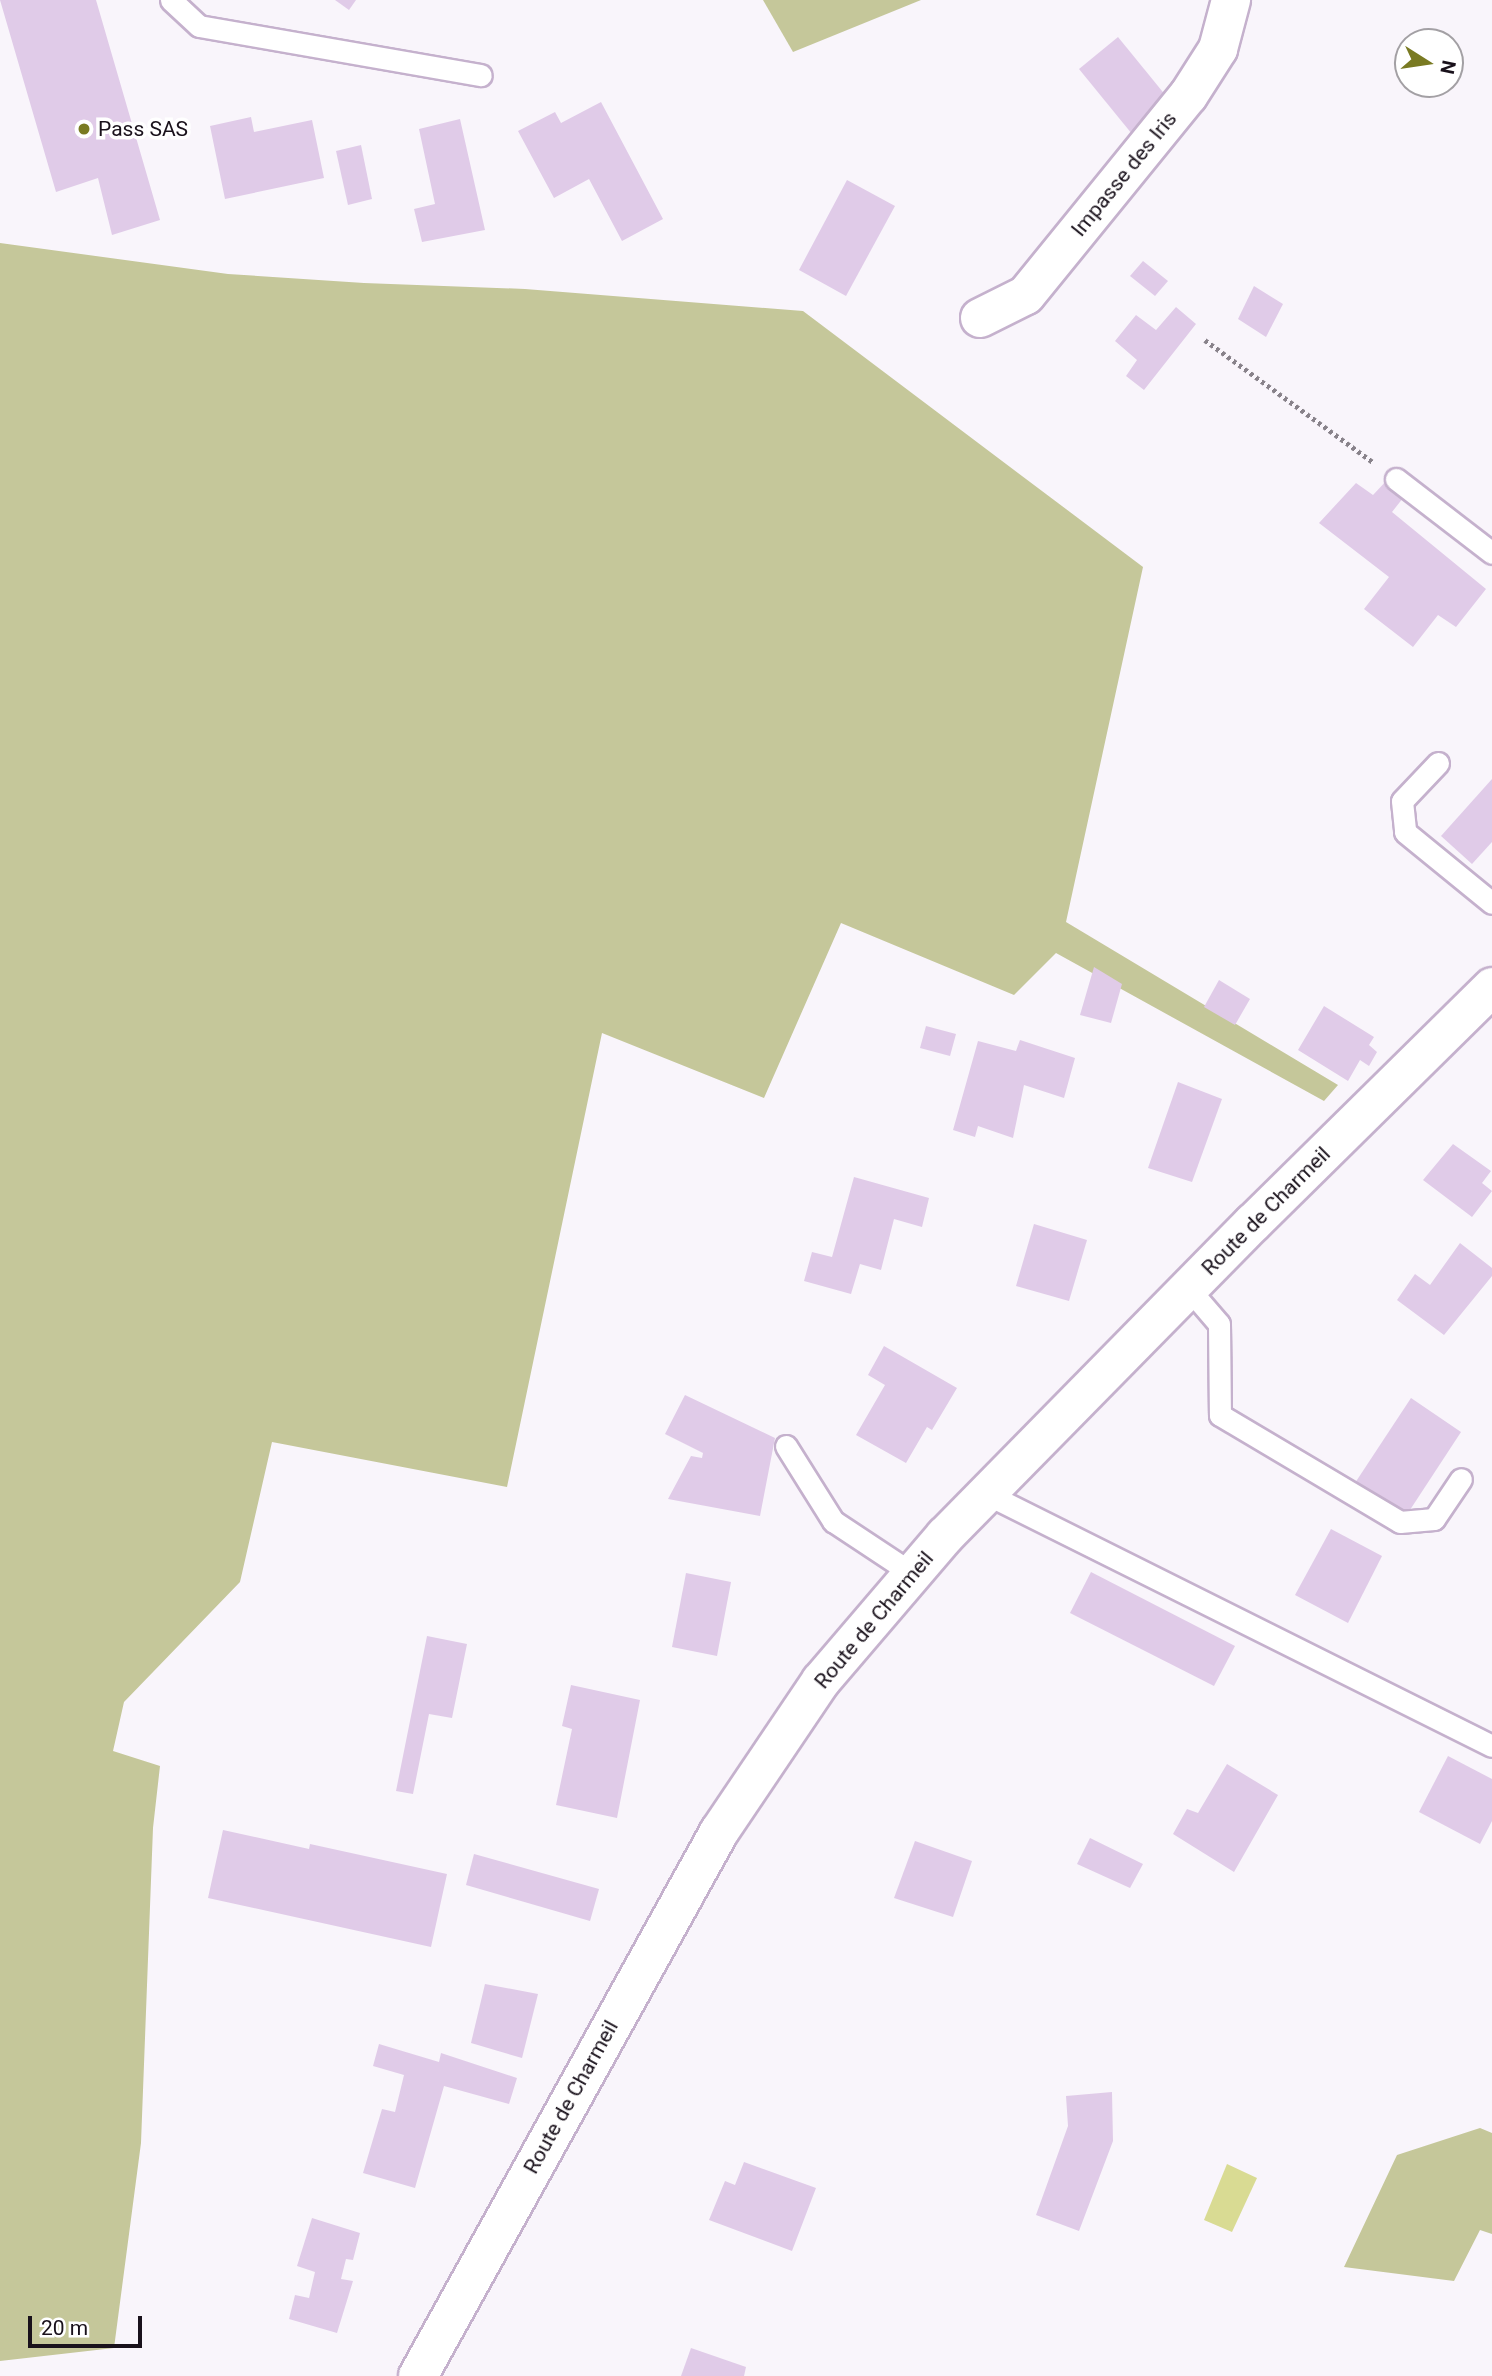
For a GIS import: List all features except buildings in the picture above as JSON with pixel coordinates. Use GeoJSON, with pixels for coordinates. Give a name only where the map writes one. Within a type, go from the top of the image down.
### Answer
{"type":"FeatureCollection","features":[{"type":"Feature","properties":{"kind":"main road","name":"Impasse des Iris"},"geometry":{"type":"LineString","coordinates":[[980,318],[1026,295],[1188,96],[1218,49],[1231,0]]}},
{"type":"Feature","properties":{"kind":"main road","name":"Route de Charmeil"},"geometry":{"type":"LineString","coordinates":[[418,2376],[719,1832],[821,1681],[986,1494],[1492,987]]}},
{"type":"Feature","properties":{"kind":"lane"},"geometry":{"type":"LineString","coordinates":[[171,0],[199,26],[481,75]]}},
{"type":"Feature","properties":{"kind":"lane"},"geometry":{"type":"LineString","coordinates":[[1396,479],[1492,553]]}},
{"type":"Feature","properties":{"kind":"lane"},"geometry":{"type":"LineString","coordinates":[[1438,763],[1402,801],[1405,832],[1492,903]]}},
{"type":"Feature","properties":{"kind":"lane"},"geometry":{"type":"LineString","coordinates":[[1189,1289],[1219,1324],[1220,1415],[1400,1522],[1434,1519],[1461,1479]]}},
{"type":"Feature","properties":{"kind":"lane"},"geometry":{"type":"LineString","coordinates":[[786,1446],[833,1521],[913,1574]]}},
{"type":"Feature","properties":{"kind":"lane"},"geometry":{"type":"LineString","coordinates":[[986,1494],[1492,1746]]}},
{"type":"Feature","properties":{"kind":"path"},"geometry":{"type":"LineString","coordinates":[[1205,340],[1396,479]]}},
{"type":"Feature","properties":{"kind":"shaded area"},"geometry":{"type":"Polygon","coordinates":[[[763,0],[921,0],[793,52],[763,0]]]}},
{"type":"Feature","properties":{"kind":"shaded area"},"geometry":{"type":"Polygon","coordinates":[[[0,243],[228,274],[364,283],[525,289],[803,311],[1143,567],[1066,922],[1338,1085],[1324,1101],[1056,953],[1014,995],[841,923],[764,1098],[602,1033],[507,1487],[272,1442],[240,1582],[124,1702],[113,1751],[160,1766],[153,1828],[141,2143],[114,2348],[0,2361],[0,243]]]}},
{"type":"Feature","properties":{"kind":"shaded area"},"geometry":{"type":"Polygon","coordinates":[[[1480,2128],[1492,2133],[1492,2234],[1480,2230],[1454,2281],[1344,2267],[1397,2155],[1480,2128]]]}},
{"type":"Feature","properties":{"kind":"shaded area"},"geometry":{"type":"Polygon","coordinates":[[[1227,2164],[1257,2178],[1232,2232],[1204,2220],[1227,2164]]]}},
{"type":"Feature","properties":{"kind":"place","name":"Pass SAS"},"geometry":{"type":"Point","coordinates":[84,129]}}]}
